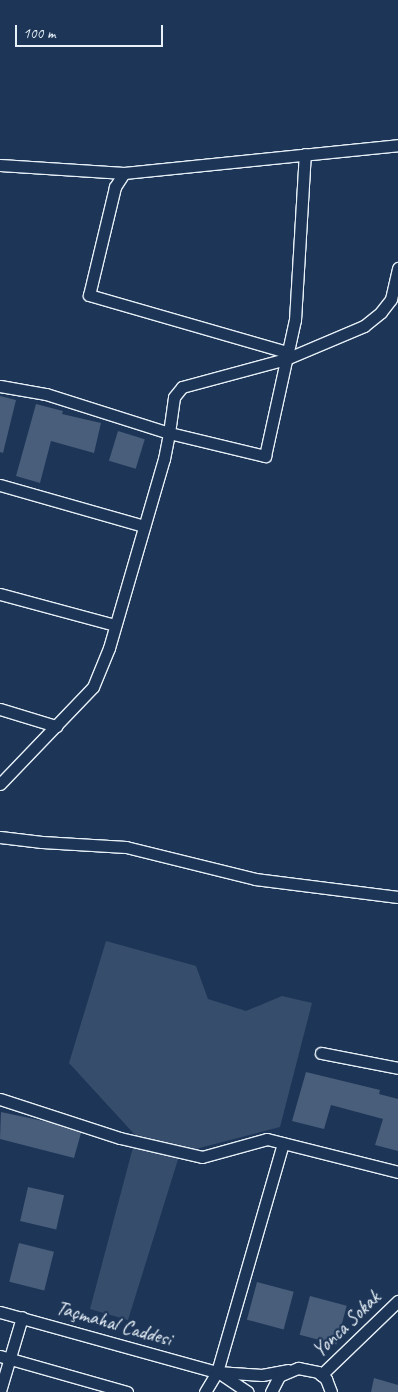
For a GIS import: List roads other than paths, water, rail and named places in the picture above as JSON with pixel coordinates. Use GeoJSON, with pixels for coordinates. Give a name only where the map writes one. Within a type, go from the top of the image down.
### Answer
{"type":"FeatureCollection","features":[{"type":"Feature","properties":{"kind":"street"},"geometry":{"type":"LineString","coordinates":[[0,165],[124,173],[398,145]]}},
{"type":"Feature","properties":{"kind":"street"},"geometry":{"type":"LineString","coordinates":[[0,386],[46,394],[169,433],[264,456],[294,320],[306,154]]}},
{"type":"Feature","properties":{"kind":"street"},"geometry":{"type":"LineString","coordinates":[[124,173],[115,187],[89,295],[287,356]]}},
{"type":"Feature","properties":{"kind":"street"},"geometry":{"type":"LineString","coordinates":[[0,784],[93,688],[116,625],[164,459],[174,397],[182,387],[287,356],[364,326],[382,312],[391,299],[398,268]]}},
{"type":"Feature","properties":{"kind":"street"},"geometry":{"type":"LineString","coordinates":[[0,485],[144,526]]}},
{"type":"Feature","properties":{"kind":"street"},"geometry":{"type":"LineString","coordinates":[[0,594],[116,625]]}},
{"type":"Feature","properties":{"kind":"street"},"geometry":{"type":"LineString","coordinates":[[0,709],[56,726]]}},
{"type":"Feature","properties":{"kind":"street"},"geometry":{"type":"LineString","coordinates":[[0,837],[42,842],[126,846],[255,880],[398,897]]}},
{"type":"Feature","properties":{"kind":"street"},"geometry":{"type":"LineString","coordinates":[[322,1053],[398,1068]]}},
{"type":"Feature","properties":{"kind":"street"},"geometry":{"type":"LineString","coordinates":[[0,1099],[120,1138],[202,1157],[267,1139],[398,1172]]}},
{"type":"Feature","properties":{"kind":"street"},"geometry":{"type":"LineString","coordinates":[[205,1392],[217,1372],[283,1143]]}},
{"type":"Feature","properties":{"kind":"street","name":"Yonca Sokak"},"geometry":{"type":"LineString","coordinates":[[321,1375],[398,1301]]}},
{"type":"Feature","properties":{"kind":"street","name":"Taçmahal Caddesi"},"geometry":{"type":"LineString","coordinates":[[0,1312],[217,1372],[262,1376],[288,1370],[309,1368],[321,1375]]}},
{"type":"Feature","properties":{"kind":"street"},"geometry":{"type":"LineString","coordinates":[[0,1391],[5,1357],[22,1317]]}},
{"type":"Feature","properties":{"kind":"street"},"geometry":{"type":"LineString","coordinates":[[5,1357],[127,1392]]}},
{"type":"Feature","properties":{"kind":"street"},"geometry":{"type":"LineString","coordinates":[[270,1392],[280,1376],[288,1370]]}},
{"type":"Feature","properties":{"kind":"street","name":"Taçmahal Caddesi"},"geometry":{"type":"LineString","coordinates":[[217,1372],[248,1392]]}},
{"type":"Feature","properties":{"kind":"street"},"geometry":{"type":"LineString","coordinates":[[321,1375],[326,1379],[331,1392]]}}]}
